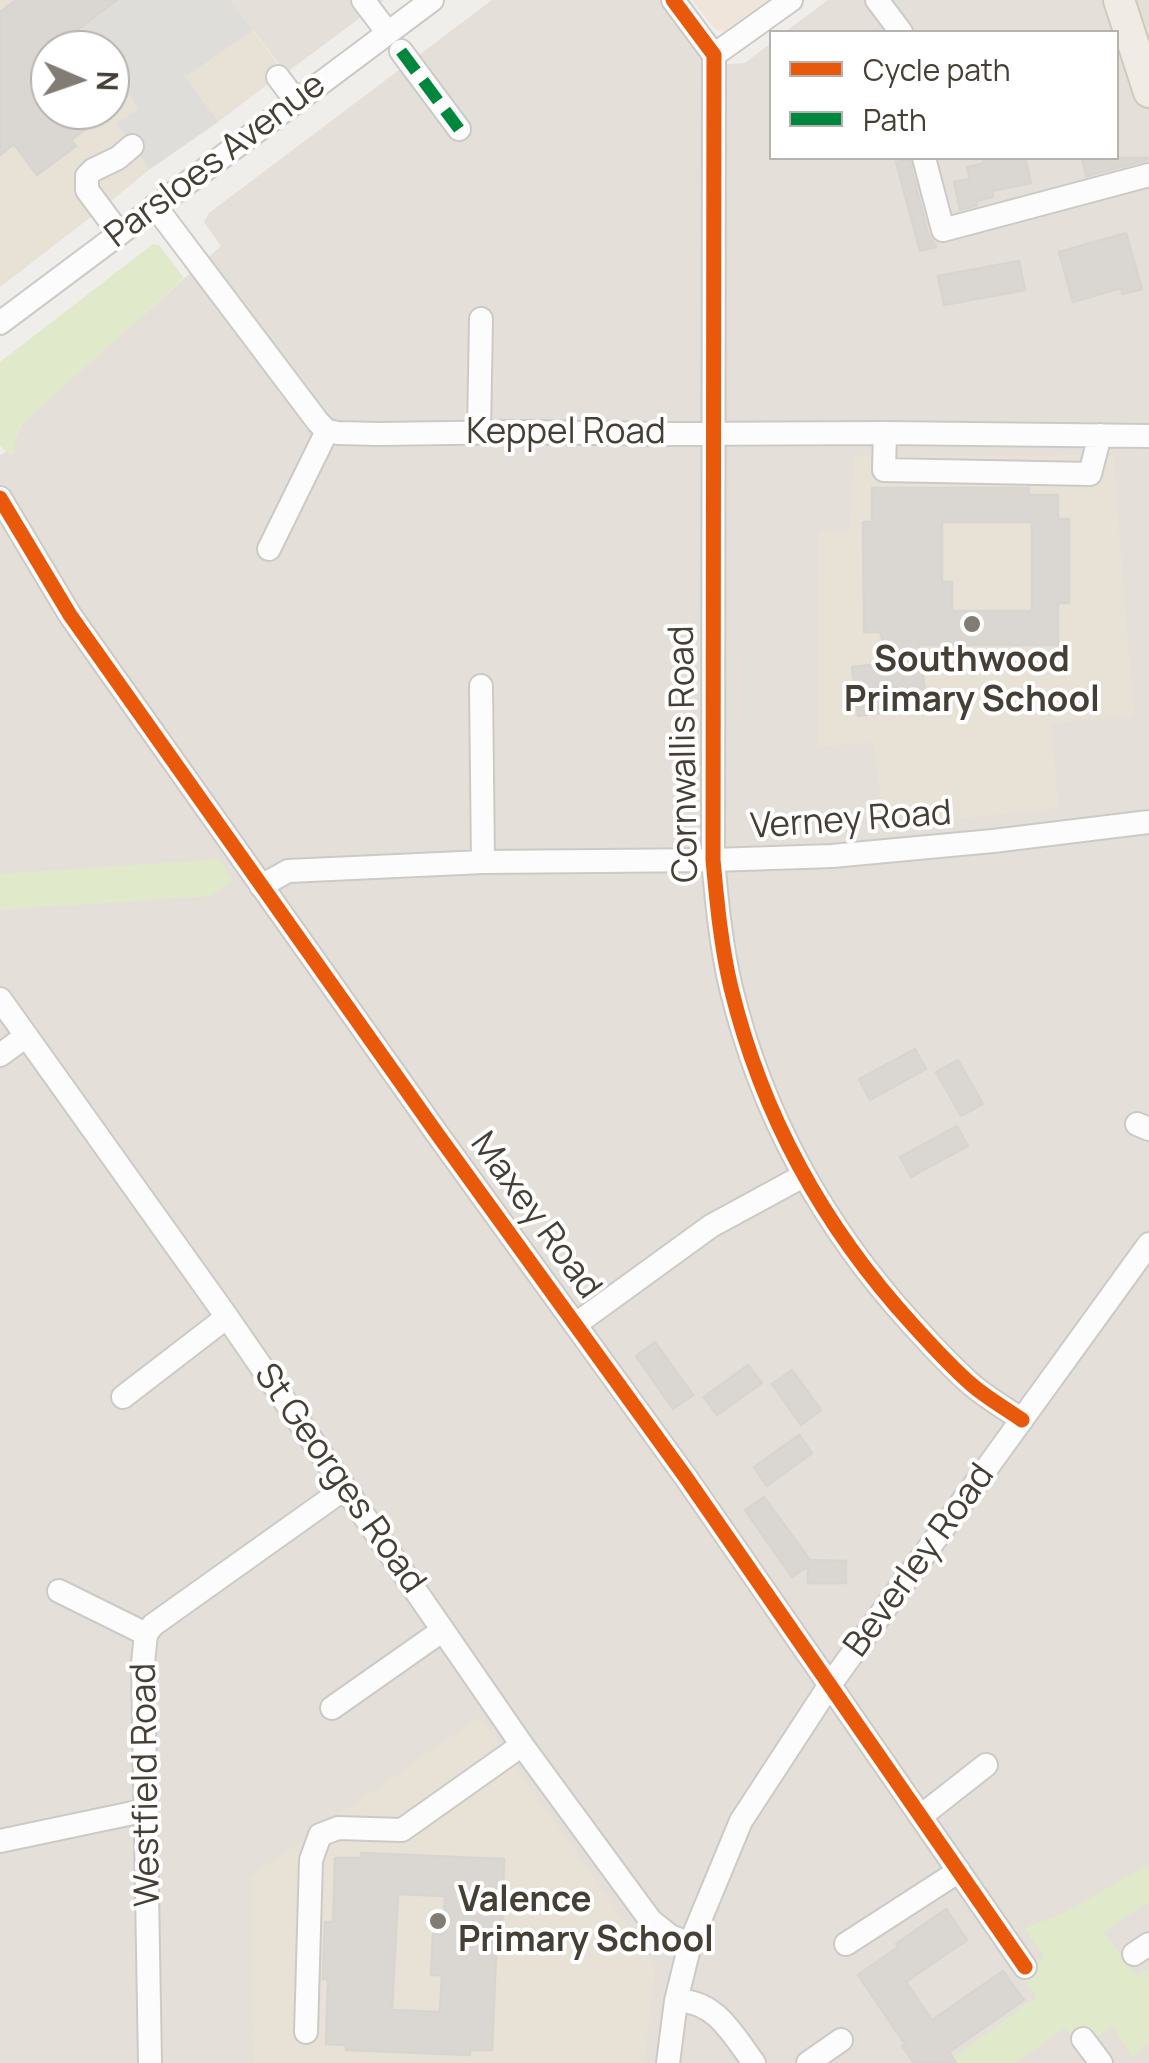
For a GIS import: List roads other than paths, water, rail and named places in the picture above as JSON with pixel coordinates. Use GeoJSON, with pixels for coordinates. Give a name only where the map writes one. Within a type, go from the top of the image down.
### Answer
{"type":"FeatureCollection","features":[{"type":"Feature","properties":{"kind":"main road"},"geometry":{"type":"LineString","coordinates":[[1119,0],[1149,92]]}},
{"type":"Feature","properties":{"kind":"street"},"geometry":{"type":"LineString","coordinates":[[363,0],[460,129]]}},
{"type":"Feature","properties":{"kind":"street","name":"Parsloes Avenue"},"geometry":{"type":"LineString","coordinates":[[0,323],[296,101],[395,42],[432,0]]}},
{"type":"Feature","properties":{"kind":"street"},"geometry":{"type":"LineString","coordinates":[[673,0],[714,55],[791,0]]}},
{"type":"Feature","properties":{"kind":"street"},"geometry":{"type":"LineString","coordinates":[[877,0],[900,30]]}},
{"type":"Feature","properties":{"kind":"street","name":"Cornwallis Road"},"geometry":{"type":"LineString","coordinates":[[714,55],[713,860],[730,984],[742,1030],[769,1102],[803,1176],[844,1239],[890,1300],[938,1353],[973,1386],[1022,1420]]}},
{"type":"Feature","properties":{"kind":"street"},"geometry":{"type":"LineString","coordinates":[[278,77],[296,101]]}},
{"type":"Feature","properties":{"kind":"street"},"geometry":{"type":"LineString","coordinates":[[118,234],[86,190],[87,176],[132,146]]}},
{"type":"Feature","properties":{"kind":"street"},"geometry":{"type":"LineString","coordinates":[[925,160],[943,230],[1149,175]]}},
{"type":"Feature","properties":{"kind":"street"},"geometry":{"type":"LineString","coordinates":[[155,206],[327,431],[269,550]]}},
{"type":"Feature","properties":{"kind":"street"},"geometry":{"type":"LineString","coordinates":[[479,432],[481,320]]}},
{"type":"Feature","properties":{"kind":"street","name":"Keppel Road"},"geometry":{"type":"LineString","coordinates":[[327,431],[1149,436]]}},
{"type":"Feature","properties":{"kind":"street"},"geometry":{"type":"LineString","coordinates":[[885,432],[884,470],[1090,474],[1100,435]]}},
{"type":"Feature","properties":{"kind":"street","name":"Maxey Road"},"geometry":{"type":"LineString","coordinates":[[0,498],[70,616],[687,1479],[1025,1967]]}},
{"type":"Feature","properties":{"kind":"street"},"geometry":{"type":"LineString","coordinates":[[481,686],[483,862]]}},
{"type":"Feature","properties":{"kind":"street","name":"Verney Road"},"geometry":{"type":"LineString","coordinates":[[261,886],[288,871],[483,862],[713,860],[850,854],[1149,822]]}},
{"type":"Feature","properties":{"kind":"street","name":"St Georges Road"},"geometry":{"type":"LineString","coordinates":[[0,999],[227,1317],[522,1745],[651,1921],[670,1936],[690,1944]]}},
{"type":"Feature","properties":{"kind":"street"},"geometry":{"type":"LineString","coordinates":[[0,1054],[26,1036]]}},
{"type":"Feature","properties":{"kind":"street"},"geometry":{"type":"LineString","coordinates":[[576,1324],[711,1226],[803,1176]]}},
{"type":"Feature","properties":{"kind":"street","name":"Beverley Road"},"geometry":{"type":"LineString","coordinates":[[668,2063],[676,2001],[690,1944],[740,1821],[830,1686],[1149,1244]]}},
{"type":"Feature","properties":{"kind":"street"},"geometry":{"type":"LineString","coordinates":[[123,1397],[227,1317]]}},
{"type":"Feature","properties":{"kind":"street","name":"Westfield Road"},"geometry":{"type":"LineString","coordinates":[[150,2063],[143,1663],[146,1634],[153,1625],[344,1489]]}},
{"type":"Feature","properties":{"kind":"street"},"geometry":{"type":"LineString","coordinates":[[59,1591],[146,1634]]}},
{"type":"Feature","properties":{"kind":"street"},"geometry":{"type":"LineString","coordinates":[[332,1708],[443,1630]]}},
{"type":"Feature","properties":{"kind":"street"},"geometry":{"type":"LineString","coordinates":[[306,2032],[311,1860],[320,1836],[338,1828],[402,1830],[522,1745]]}},
{"type":"Feature","properties":{"kind":"street"},"geometry":{"type":"LineString","coordinates":[[920,1816],[986,1765]]}},
{"type":"Feature","properties":{"kind":"street"},"geometry":{"type":"LineString","coordinates":[[0,1841],[147,1810]]}},
{"type":"Feature","properties":{"kind":"street"},"geometry":{"type":"LineString","coordinates":[[846,1944],[959,1871]]}},
{"type":"Feature","properties":{"kind":"street"},"geometry":{"type":"LineString","coordinates":[[676,2001],[703,2004],[721,2020],[754,2063]]}},
{"type":"Feature","properties":{"kind":"street"},"geometry":{"type":"LineString","coordinates":[[1083,2038],[1100,2063]]}},
{"type":"Feature","properties":{"kind":"street"},"geometry":{"type":"LineString","coordinates":[[808,2063],[841,2040]]}},
{"type":"Feature","properties":{"kind":"place","name":"Southwood Primary School"},"geometry":{"type":"Point","coordinates":[972,624]}},
{"type":"Feature","properties":{"kind":"place","name":"Valence Primary School"},"geometry":{"type":"Point","coordinates":[438,1921]}}]}
